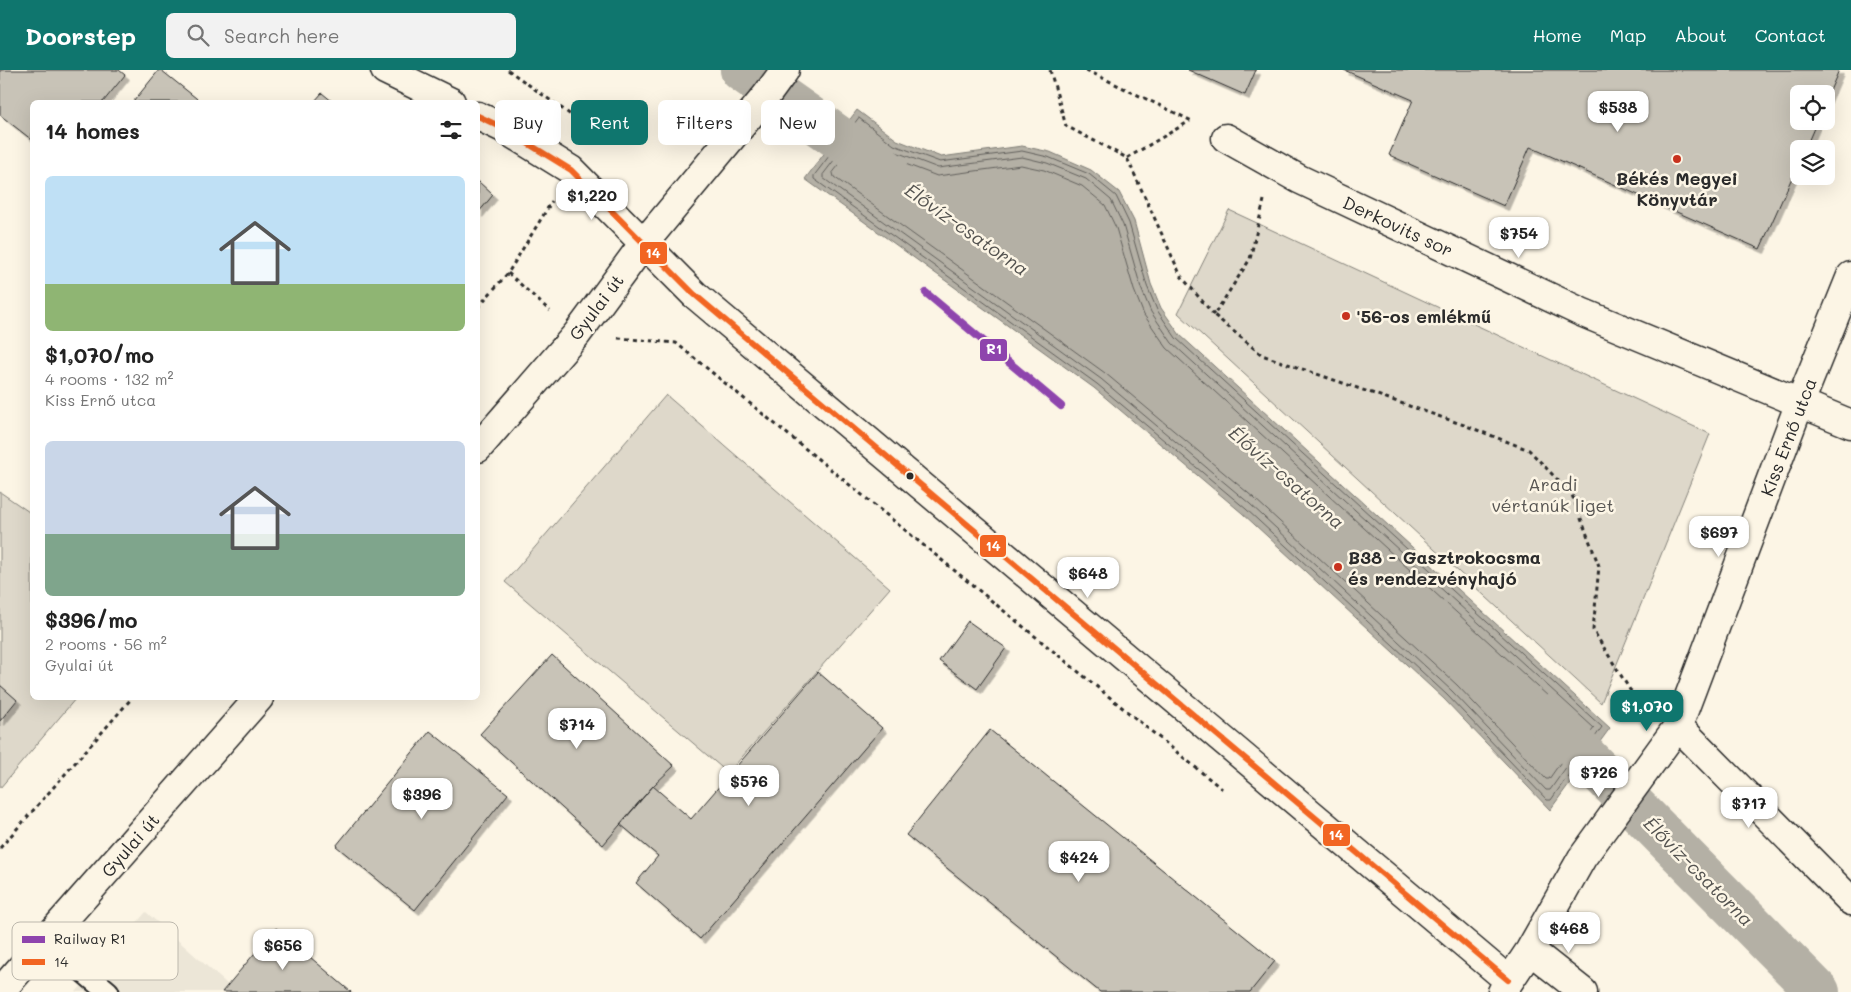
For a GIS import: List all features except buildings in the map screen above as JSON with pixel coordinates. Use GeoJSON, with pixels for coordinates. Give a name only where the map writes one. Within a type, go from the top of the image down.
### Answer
{"type":"FeatureCollection","features":[{"type":"Feature","properties":{"kind":"street"},"geometry":{"type":"LineString","coordinates":[[385,70],[447,100]]}},
{"type":"Feature","properties":{"kind":"street","name":"Gyulai út"},"geometry":{"type":"LineString","coordinates":[[480,446],[577,334],[644,243],[766,96],[785,70]]}},
{"type":"Feature","properties":{"kind":"street"},"geometry":{"type":"LineString","coordinates":[[480,117],[503,128],[571,170],[694,294],[1505,986]]}},
{"type":"Feature","properties":{"kind":"street","name":"Derkovits sor"},"geometry":{"type":"LineString","coordinates":[[1226,138],[1273,166],[1581,312],[1800,405],[1851,424]]}},
{"type":"Feature","properties":{"kind":"street","name":"Kiss Ernő utca"},"geometry":{"type":"LineString","coordinates":[[1505,986],[1530,950],[1582,858],[1678,726],[1851,276]]}},
{"type":"Feature","properties":{"kind":"street","name":"Gyulai út"},"geometry":{"type":"LineString","coordinates":[[62,922],[257,700]]}},
{"type":"Feature","properties":{"kind":"street"},"geometry":{"type":"LineString","coordinates":[[1678,726],[1851,901]]}},
{"type":"Feature","properties":{"kind":"street"},"geometry":{"type":"LineString","coordinates":[[1530,950],[1583,992]]}},
{"type":"Feature","properties":{"kind":"street","name":"Gyulai út"},"geometry":{"type":"LineString","coordinates":[[0,992],[12,978]]}},
{"type":"Feature","properties":{"kind":"lane"},"geometry":{"type":"LineString","coordinates":[[94,980],[108,992]]}},
{"type":"Feature","properties":{"kind":"path"},"geometry":{"type":"LineString","coordinates":[[480,305],[508,273],[571,170],[600,136],[508,70]]}},
{"type":"Feature","properties":{"kind":"path"},"geometry":{"type":"LineString","coordinates":[[1050,70],[1066,126],[1127,158],[1181,276],[1214,315],[1262,355],[1464,425],[1529,450],[1572,496],[1599,566],[1593,630],[1630,690],[1678,726]]}},
{"type":"Feature","properties":{"kind":"path"},"geometry":{"type":"LineString","coordinates":[[1086,70],[1226,138]]}},
{"type":"Feature","properties":{"kind":"path"},"geometry":{"type":"LineString","coordinates":[[1127,158],[1191,120]]}},
{"type":"Feature","properties":{"kind":"path"},"geometry":{"type":"LineString","coordinates":[[1214,315],[1250,259],[1273,166]]}},
{"type":"Feature","properties":{"kind":"path"},"geometry":{"type":"LineString","coordinates":[[508,273],[577,334],[676,343],[1222,790]]}},
{"type":"Feature","properties":{"kind":"path"},"geometry":{"type":"LineString","coordinates":[[0,848],[130,700]]}},
{"type":"Feature","properties":{"kind":"shaded area"},"geometry":{"type":"Polygon","coordinates":[[[146,912],[157,922],[137,922],[146,912]]]}},
{"type":"Feature","properties":{"kind":"shaded area"},"geometry":{"type":"Polygon","coordinates":[[[178,940],[236,992],[76,992],[86,980],[178,980],[178,940]]]}},
{"type":"Feature","properties":{"kind":"green space","name":"Aradi vértanúk liget"},"geometry":{"type":"Polygon","coordinates":[[[1229,210],[1710,434],[1601,703],[1178,313],[1229,210]]]}},
{"type":"Feature","properties":{"kind":"green space"},"geometry":{"type":"Polygon","coordinates":[[[666,395],[890,588],[728,773],[505,582],[666,395]]]}},
{"type":"Feature","properties":{"kind":"green space"},"geometry":{"type":"Polygon","coordinates":[[[0,492],[30,513],[30,700],[74,700],[0,788],[0,492]]]}},
{"type":"Feature","properties":{"kind":"water"},"geometry":{"type":"Polygon","coordinates":[[[857,110],[897,140],[941,157],[1022,146],[1050,152],[1091,170],[1119,192],[1134,221],[1151,284],[1161,308],[1180,335],[1610,728],[1550,810],[1444,699],[1242,513],[1094,388],[805,179],[831,145],[835,145],[835,139],[857,110]]]}},
{"type":"Feature","properties":{"kind":"waterway","name":"Élővíz-csatorna"},"geometry":{"type":"LineString","coordinates":[[742,70],[886,171]]}},
{"type":"Feature","properties":{"kind":"waterway","name":"Élővíz-csatorna"},"geometry":{"type":"LineString","coordinates":[[1546,717],[1818,992]]}},
{"type":"Feature","properties":{"kind":"rail line","name":"R1"},"geometry":{"type":"LineString","coordinates":[[926,293],[1061,406]]}},
{"type":"Feature","properties":{"kind":"transit line","name":"14"},"geometry":{"type":"LineString","coordinates":[[480,117],[503,128],[571,170],[694,294],[1508,980]]}},
{"type":"Feature","properties":{"kind":"place","name":"Békés Megyei Könyvtár"},"geometry":{"type":"Point","coordinates":[1677,159]}},
{"type":"Feature","properties":{"kind":"place","name":"'56-os emlékmű"},"geometry":{"type":"Point","coordinates":[1346,316]}},
{"type":"Feature","properties":{"kind":"place","name":"B38 - Gasztrokocsma és rendezvényhajó"},"geometry":{"type":"Point","coordinates":[1338,567]}}]}
